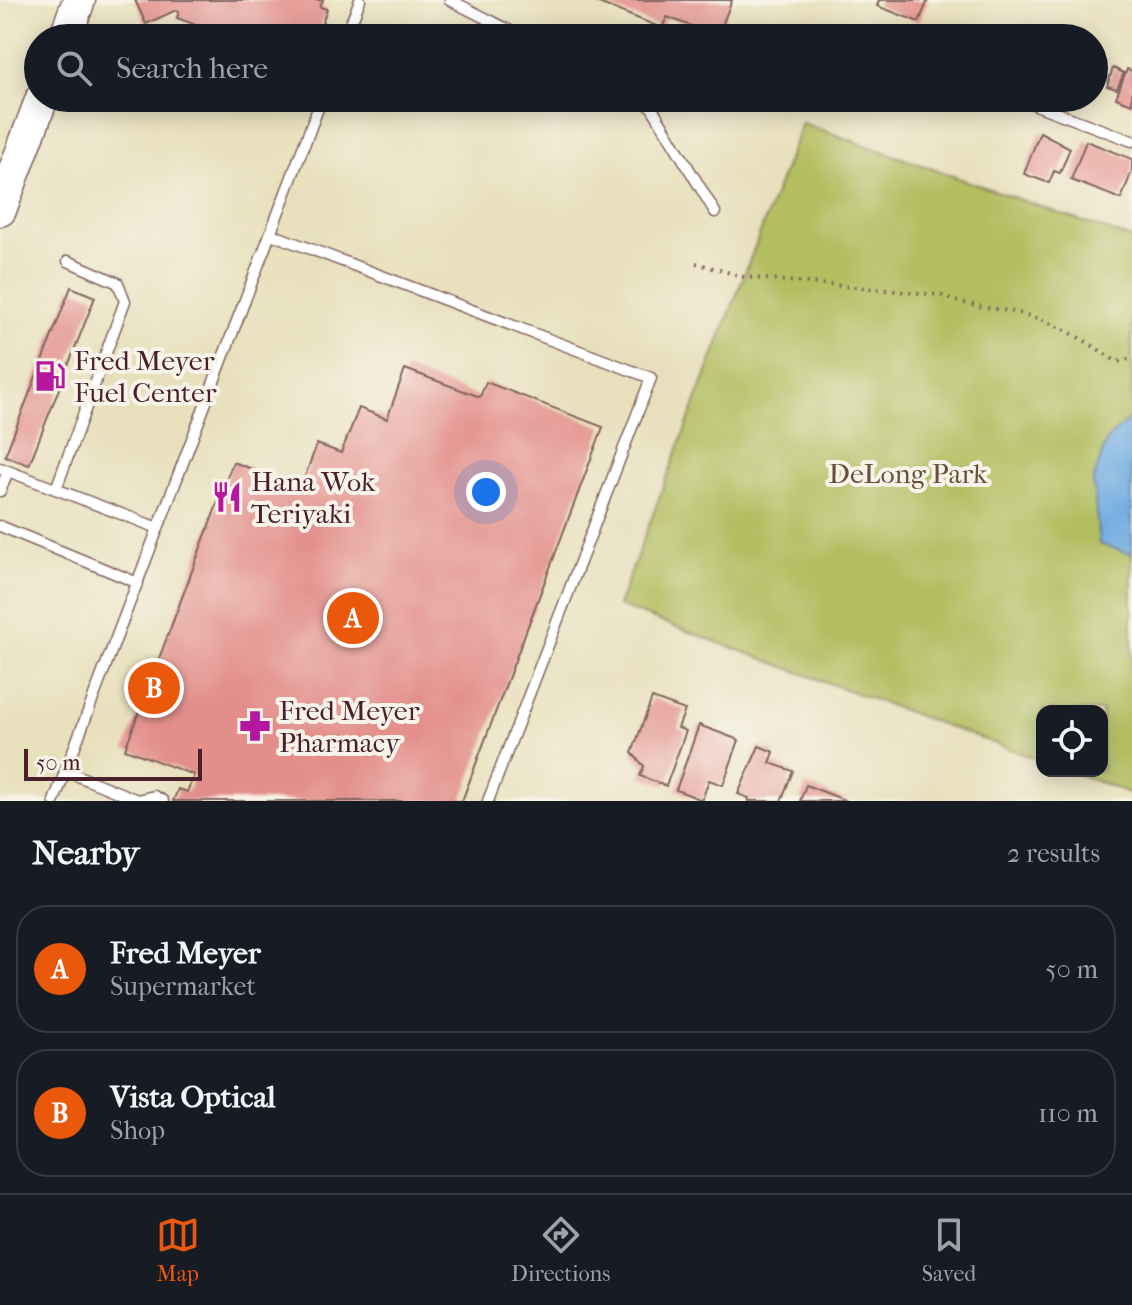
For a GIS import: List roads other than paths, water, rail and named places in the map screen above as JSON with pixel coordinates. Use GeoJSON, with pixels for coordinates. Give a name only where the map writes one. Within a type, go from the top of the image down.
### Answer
{"type":"FeatureCollection","features":[{"type":"Feature","properties":{"kind":"main road"},"geometry":{"type":"LineString","coordinates":[[70,24],[79,0]]}},
{"type":"Feature","properties":{"kind":"main road"},"geometry":{"type":"LineString","coordinates":[[0,210],[37,112]]}},
{"type":"Feature","properties":{"kind":"lane"},"geometry":{"type":"LineString","coordinates":[[351,24],[360,0]]}},
{"type":"Feature","properties":{"kind":"lane"},"geometry":{"type":"LineString","coordinates":[[450,0],[497,24]]}},
{"type":"Feature","properties":{"kind":"lane"},"geometry":{"type":"LineString","coordinates":[[54,801],[317,112]]}},
{"type":"Feature","properties":{"kind":"lane"},"geometry":{"type":"LineString","coordinates":[[655,112],[715,212]]}},
{"type":"Feature","properties":{"kind":"lane"},"geometry":{"type":"LineString","coordinates":[[1054,112],[1132,141]]}},
{"type":"Feature","properties":{"kind":"lane"},"geometry":{"type":"LineString","coordinates":[[271,234],[651,378],[488,801]]}},
{"type":"Feature","properties":{"kind":"lane"},"geometry":{"type":"LineString","coordinates":[[56,489],[125,301],[118,283],[68,261]]}},
{"type":"Feature","properties":{"kind":"lane"},"geometry":{"type":"LineString","coordinates":[[0,491],[4,470],[158,528]]}},
{"type":"Feature","properties":{"kind":"lane"},"geometry":{"type":"LineString","coordinates":[[0,526],[138,583]]}},
{"type":"Feature","properties":{"kind":"lane"},"geometry":{"type":"LineString","coordinates":[[66,771],[137,800],[154,796],[163,801]]}},
{"type":"Feature","properties":{"kind":"water"},"geometry":{"type":"Polygon","coordinates":[[[1132,417],[1132,554],[1099,544],[1093,481],[1107,439],[1132,417]]]}},
{"type":"Feature","properties":{"kind":"place","name":"Fred Meyer Fuel Center"},"geometry":{"type":"Point","coordinates":[50,376]}},
{"type":"Feature","properties":{"kind":"place","name":"Hana Wok Teriyaki"},"geometry":{"type":"Point","coordinates":[227,497]}},
{"type":"Feature","properties":{"kind":"place","name":"Fred Meyer"},"geometry":{"type":"Point","coordinates":[353,618]}},
{"type":"Feature","properties":{"kind":"place","name":"Vista Optical"},"geometry":{"type":"Point","coordinates":[154,688]}},
{"type":"Feature","properties":{"kind":"place","name":"Fred Meyer Pharmacy"},"geometry":{"type":"Point","coordinates":[255,726]}},
{"type":"Feature","properties":{"kind":"park label","name":"DeLong Park"},"geometry":{"type":"Point","coordinates":[908,473]}}]}
